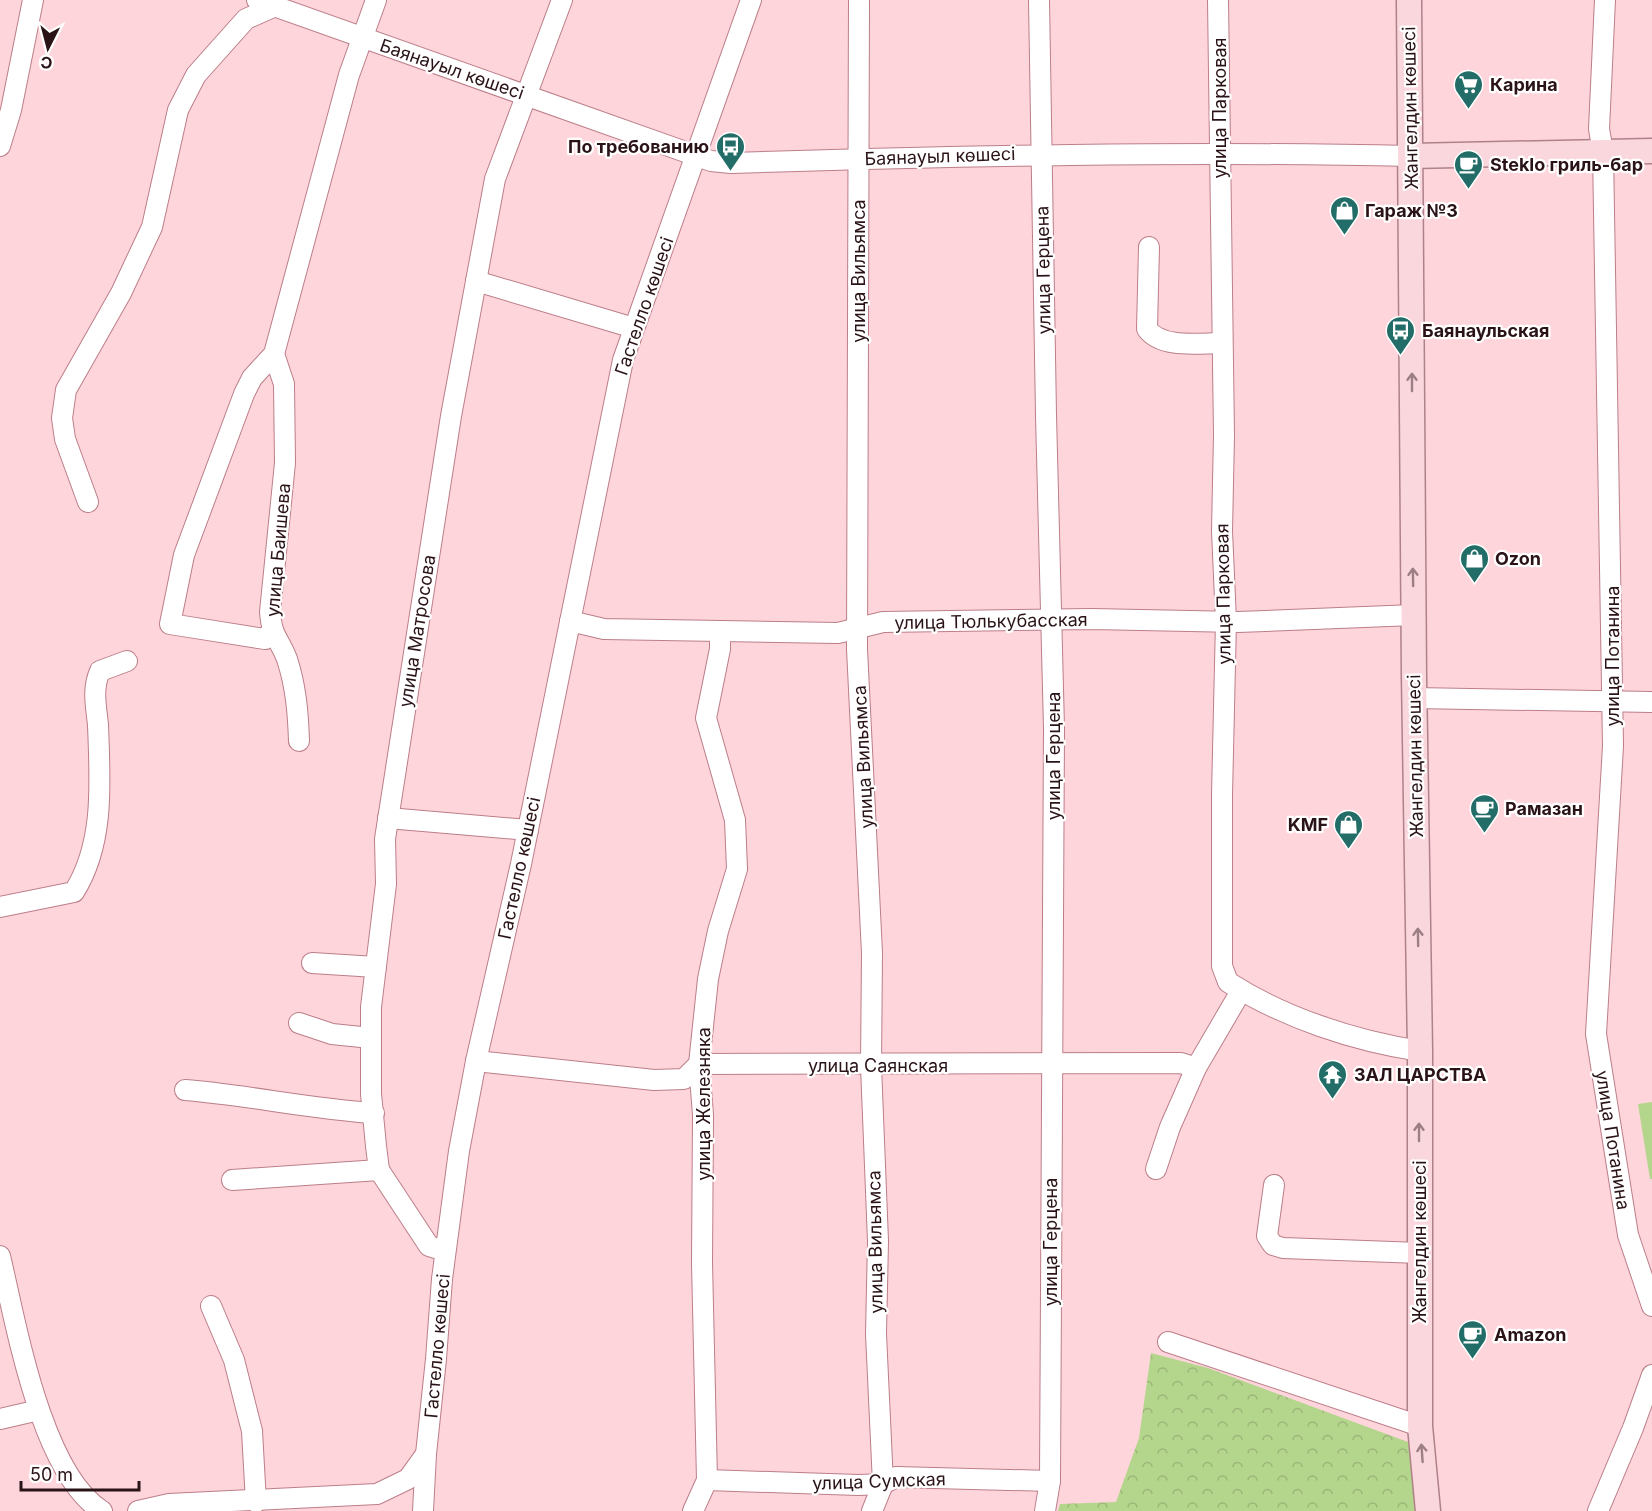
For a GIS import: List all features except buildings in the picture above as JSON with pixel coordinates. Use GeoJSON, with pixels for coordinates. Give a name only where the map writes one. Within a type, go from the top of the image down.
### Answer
{"type":"FeatureCollection","features":[{"type":"Feature","properties":{"kind":"main road","name":"Жангелдин көшесі"},"geometry":{"type":"LineString","coordinates":[[1409,0],[1414,698],[1420,1051],[1420,1426],[1428,1511]]}},
{"type":"Feature","properties":{"kind":"main road","name":"Баянауыл көшесі"},"geometry":{"type":"LineString","coordinates":[[1411,156],[1652,151]]}},
{"type":"Feature","properties":{"kind":"street"},"geometry":{"type":"LineString","coordinates":[[0,146],[11,110],[33,0]]}},
{"type":"Feature","properties":{"kind":"street"},"geometry":{"type":"LineString","coordinates":[[271,632],[265,639],[170,624],[184,555],[244,394],[252,378],[274,354],[308,222],[362,38],[376,0]]}},
{"type":"Feature","properties":{"kind":"street","name":"улица Матросова"},"geometry":{"type":"LineString","coordinates":[[445,1251],[429,1246],[379,1170],[371,1094],[371,1038],[376,967],[386,885],[385,839],[451,416],[495,179],[562,0]]}},
{"type":"Feature","properties":{"kind":"street","name":"Гастелло көшесі"},"geometry":{"type":"LineString","coordinates":[[423,1511],[426,1454],[445,1251],[476,1061],[528,830],[623,360],[751,0]]}},
{"type":"Feature","properties":{"kind":"street","name":"улица Вильямса"},"geometry":{"type":"LineString","coordinates":[[859,0],[857,159],[860,274],[856,453],[857,629],[872,953],[871,1066],[878,1241],[876,1334],[883,1485],[872,1511]]}},
{"type":"Feature","properties":{"kind":"street","name":"улица Герцена"},"geometry":{"type":"LineString","coordinates":[[1039,0],[1040,153],[1054,728],[1050,1482],[1045,1511]]}},
{"type":"Feature","properties":{"kind":"street","name":"улица Парковая"},"geometry":{"type":"LineString","coordinates":[[1218,0],[1222,531],[1226,621],[1222,966],[1228,982],[1294,1015],[1386,1046],[1420,1051]]}},
{"type":"Feature","properties":{"kind":"street","name":"улица Потанина"},"geometry":{"type":"LineString","coordinates":[[1605,0],[1599,129],[1603,152],[1612,702],[1605,905],[1596,1034],[1628,1235],[1652,1306]]}},
{"type":"Feature","properties":{"kind":"street"},"geometry":{"type":"LineString","coordinates":[[88,502],[65,440],[62,418],[66,390],[121,293],[152,227],[178,110],[196,75],[246,19],[268,2]]}},
{"type":"Feature","properties":{"kind":"street","name":"Баянауыл көшесі"},"geometry":{"type":"LineString","coordinates":[[268,2],[362,38],[711,161],[731,163],[1040,153],[1219,152],[1411,156]]}},
{"type":"Feature","properties":{"kind":"street"},"geometry":{"type":"LineString","coordinates":[[1149,247],[1147,329],[1153,336],[1171,342],[1222,343]]}},
{"type":"Feature","properties":{"kind":"street"},"geometry":{"type":"LineString","coordinates":[[476,281],[634,328]]}},
{"type":"Feature","properties":{"kind":"street","name":"улица Баишева"},"geometry":{"type":"LineString","coordinates":[[274,354],[284,384],[285,463],[270,612],[271,632],[286,656],[298,695],[299,741]]}},
{"type":"Feature","properties":{"kind":"street","name":"улица Тюлькубасская"},"geometry":{"type":"LineString","coordinates":[[570,621],[604,629],[838,633],[883,622],[1226,621],[1414,615]]}},
{"type":"Feature","properties":{"kind":"street","name":"улица Железняка"},"geometry":{"type":"LineString","coordinates":[[693,1511],[707,1480],[702,1263],[704,1115],[699,1064],[708,979],[718,931],[737,869],[735,820],[706,718],[720,650],[720,631]]}},
{"type":"Feature","properties":{"kind":"street"},"geometry":{"type":"LineString","coordinates":[[0,907],[74,892],[85,875],[97,831],[100,778],[96,700],[93,686],[100,671],[127,661]]}},
{"type":"Feature","properties":{"kind":"street"},"geometry":{"type":"LineString","coordinates":[[1414,698],[1652,702]]}},
{"type":"Feature","properties":{"kind":"street"},"geometry":{"type":"LineString","coordinates":[[388,818],[528,830]]}},
{"type":"Feature","properties":{"kind":"street"},"geometry":{"type":"LineString","coordinates":[[312,963],[376,967]]}},
{"type":"Feature","properties":{"kind":"street"},"geometry":{"type":"LineString","coordinates":[[1156,1169],[1170,1127],[1196,1068],[1241,990]]}},
{"type":"Feature","properties":{"kind":"street"},"geometry":{"type":"LineString","coordinates":[[299,1023],[332,1034],[371,1038]]}},
{"type":"Feature","properties":{"kind":"street"},"geometry":{"type":"LineString","coordinates":[[476,1061],[654,1080],[684,1079],[699,1064]]}},
{"type":"Feature","properties":{"kind":"street","name":"улица Саянская"},"geometry":{"type":"LineString","coordinates":[[699,1064],[871,1066],[1181,1063],[1196,1068]]}},
{"type":"Feature","properties":{"kind":"street"},"geometry":{"type":"LineString","coordinates":[[185,1090],[230,1093],[289,1104],[374,1113]]}},
{"type":"Feature","properties":{"kind":"street"},"geometry":{"type":"LineString","coordinates":[[232,1180],[379,1170]]}},
{"type":"Feature","properties":{"kind":"street"},"geometry":{"type":"LineString","coordinates":[[1274,1185],[1267,1236],[1273,1245],[1282,1248],[1420,1253]]}},
{"type":"Feature","properties":{"kind":"street"},"geometry":{"type":"LineString","coordinates":[[0,1256],[39,1410],[56,1451],[75,1482],[102,1511]]}},
{"type":"Feature","properties":{"kind":"street"},"geometry":{"type":"LineString","coordinates":[[211,1306],[234,1360],[252,1431],[256,1502]]}},
{"type":"Feature","properties":{"kind":"street"},"geometry":{"type":"LineString","coordinates":[[1168,1342],[1420,1426]]}},
{"type":"Feature","properties":{"kind":"street"},"geometry":{"type":"LineString","coordinates":[[1598,1511],[1634,1428],[1652,1375]]}},
{"type":"Feature","properties":{"kind":"street"},"geometry":{"type":"LineString","coordinates":[[0,1419],[39,1410]]}},
{"type":"Feature","properties":{"kind":"street"},"geometry":{"type":"LineString","coordinates":[[138,1511],[169,1504],[256,1502],[377,1494],[408,1479],[426,1454]]}},
{"type":"Feature","properties":{"kind":"street","name":"улица Сумская"},"geometry":{"type":"LineString","coordinates":[[707,1480],[883,1485],[896,1477],[1050,1482]]}},
{"type":"Feature","properties":{"kind":"green space"},"geometry":{"type":"Polygon","coordinates":[[[1652,1102],[1652,1179],[1650,1179],[1638,1104],[1652,1102]]]}},
{"type":"Feature","properties":{"kind":"green space"},"geometry":{"type":"Polygon","coordinates":[[[1151,1353],[1208,1368],[1408,1442],[1421,1511],[1058,1511],[1060,1504],[1116,1502],[1139,1438],[1151,1353]]]}},
{"type":"Feature","properties":{"kind":"place","name":"Карина"},"geometry":{"type":"Point","coordinates":[1469,110]}},
{"type":"Feature","properties":{"kind":"place","name":"По требованию"},"geometry":{"type":"Point","coordinates":[730,172]}},
{"type":"Feature","properties":{"kind":"place","name":"Steklo гриль-бар"},"geometry":{"type":"Point","coordinates":[1469,190]}},
{"type":"Feature","properties":{"kind":"place","name":"Гараж №3"},"geometry":{"type":"Point","coordinates":[1344,236]}},
{"type":"Feature","properties":{"kind":"place","name":"Баянаульская"},"geometry":{"type":"Point","coordinates":[1401,356]}},
{"type":"Feature","properties":{"kind":"place","name":"Ozon"},"geometry":{"type":"Point","coordinates":[1474,584]}},
{"type":"Feature","properties":{"kind":"place","name":"Рамазан"},"geometry":{"type":"Point","coordinates":[1484,834]}},
{"type":"Feature","properties":{"kind":"place","name":"KMF"},"geometry":{"type":"Point","coordinates":[1349,850]}},
{"type":"Feature","properties":{"kind":"place","name":"ЗАЛ ЦАРСТВА"},"geometry":{"type":"Point","coordinates":[1333,1100]}},
{"type":"Feature","properties":{"kind":"place","name":"Amazon"},"geometry":{"type":"Point","coordinates":[1473,1360]}}]}
